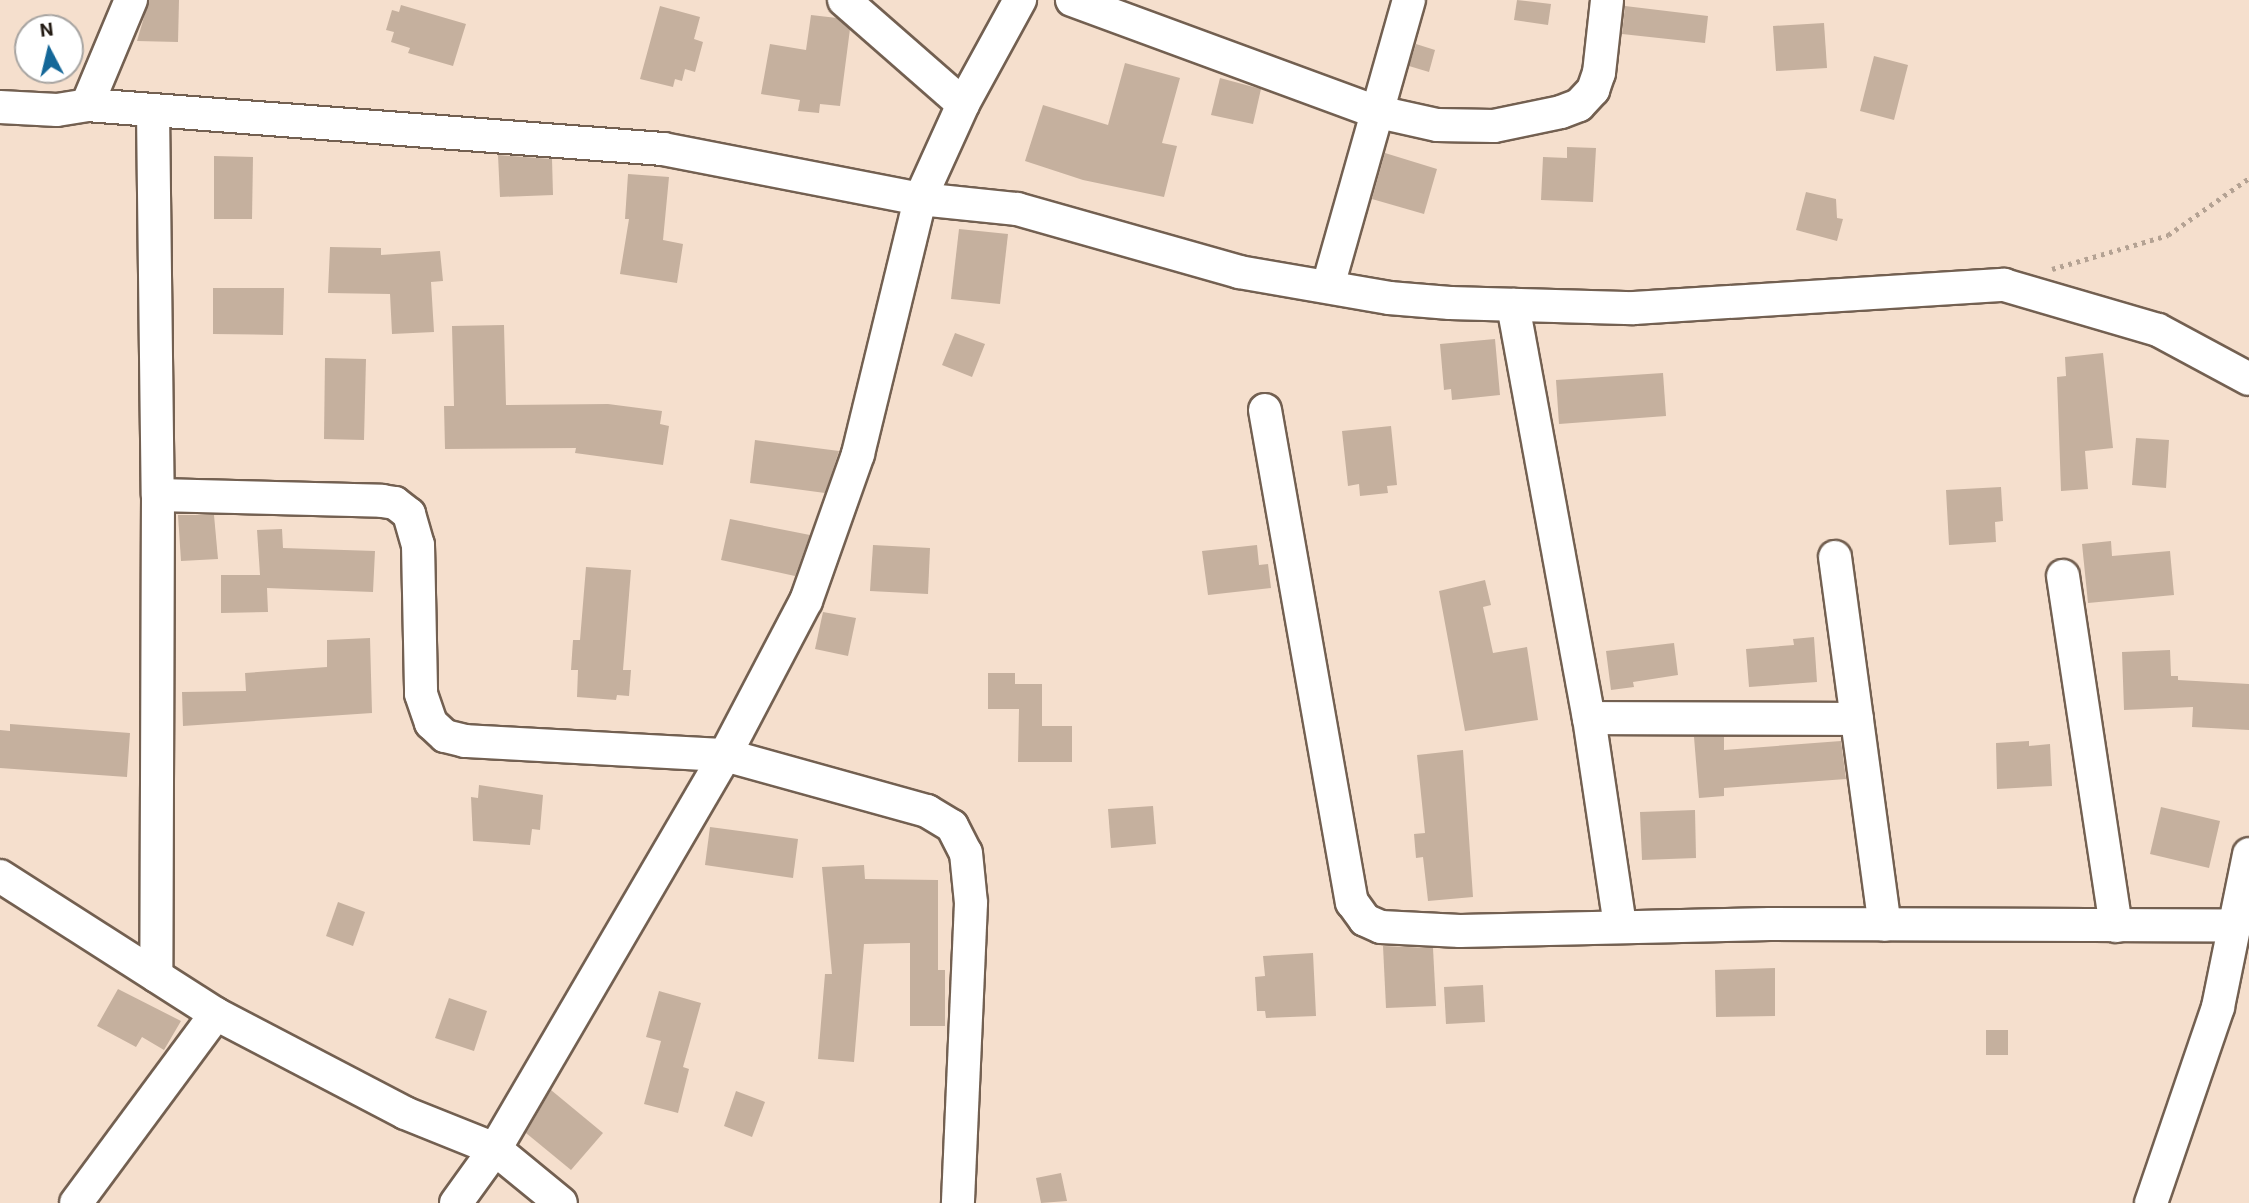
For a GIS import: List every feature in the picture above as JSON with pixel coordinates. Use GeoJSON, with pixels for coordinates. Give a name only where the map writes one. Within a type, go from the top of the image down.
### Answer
{"type":"FeatureCollection","features":[{"type":"Feature","properties":{"kind":"street"},"geometry":{"type":"LineString","coordinates":[[88,106],[131,0]]}},
{"type":"Feature","properties":{"kind":"street"},"geometry":{"type":"LineString","coordinates":[[844,0],[963,104]]}},
{"type":"Feature","properties":{"kind":"street"},"geometry":{"type":"LineString","coordinates":[[456,1203],[495,1149],[725,755],[806,601],[858,454],[920,199],[963,104],[1020,0]]}},
{"type":"Feature","properties":{"kind":"street"},"geometry":{"type":"LineString","coordinates":[[1072,0],[1374,111],[1437,125],[1494,126],[1579,105],[1593,90],[1599,73],[1607,0]]}},
{"type":"Feature","properties":{"kind":"street"},"geometry":{"type":"LineString","coordinates":[[1328,286],[1374,111],[1409,0]]}},
{"type":"Feature","properties":{"kind":"street"},"geometry":{"type":"LineString","coordinates":[[0,107],[57,110],[88,106],[663,149],[920,199],[1017,209],[1239,272],[1389,298],[1634,308],[2004,285],[2158,330],[2249,379]]}},
{"type":"Feature","properties":{"kind":"street"},"geometry":{"type":"LineString","coordinates":[[153,111],[158,495],[156,976]]}},
{"type":"Feature","properties":{"kind":"street"},"geometry":{"type":"LineString","coordinates":[[1513,305],[1589,718],[1620,926]]}},
{"type":"Feature","properties":{"kind":"street"},"geometry":{"type":"LineString","coordinates":[[1265,410],[1352,902],[1365,920],[1381,927],[1460,931],[1620,926],[2234,926]]}},
{"type":"Feature","properties":{"kind":"street"},"geometry":{"type":"LineString","coordinates":[[158,495],[382,501],[395,503],[410,514],[418,545],[421,694],[431,723],[445,736],[465,741],[725,755],[927,811],[961,837],[971,903],[958,1203]]}},
{"type":"Feature","properties":{"kind":"street"},"geometry":{"type":"LineString","coordinates":[[1835,557],[1885,925]]}},
{"type":"Feature","properties":{"kind":"street"},"geometry":{"type":"LineString","coordinates":[[2063,576],[2116,926]]}},
{"type":"Feature","properties":{"kind":"street"},"geometry":{"type":"LineString","coordinates":[[1589,718],[1857,719]]}},
{"type":"Feature","properties":{"kind":"street"},"geometry":{"type":"LineString","coordinates":[[2151,1203],[2218,1007],[2249,854]]}},
{"type":"Feature","properties":{"kind":"street"},"geometry":{"type":"LineString","coordinates":[[0,876],[216,1014],[405,1113],[495,1149],[561,1203]]}},
{"type":"Feature","properties":{"kind":"street"},"geometry":{"type":"LineString","coordinates":[[76,1203],[216,1014]]}},
{"type":"Feature","properties":{"kind":"path"},"geometry":{"type":"LineString","coordinates":[[2046,271],[2168,235],[2249,178]]}},
{"type":"Feature","properties":{"kind":"building"},"geometry":{"type":"Polygon","coordinates":[[[149,0],[179,0],[178,42],[137,41],[149,0]]]}},
{"type":"Feature","properties":{"kind":"building"},"geometry":{"type":"Polygon","coordinates":[[[1517,0],[1551,4],[1548,25],[1514,20],[1517,0]]]}},
{"type":"Feature","properties":{"kind":"building"},"geometry":{"type":"Polygon","coordinates":[[[401,5],[466,24],[453,66],[408,53],[410,48],[391,42],[394,32],[386,30],[392,10],[399,12],[401,5]]]}},
{"type":"Feature","properties":{"kind":"building"},"geometry":{"type":"Polygon","coordinates":[[[660,6],[700,17],[694,39],[703,42],[695,72],[685,69],[682,81],[675,79],[673,87],[640,79],[660,6]]]}},
{"type":"Feature","properties":{"kind":"building"},"geometry":{"type":"Polygon","coordinates":[[[1625,6],[1708,16],[1705,43],[1622,34],[1625,6]]]}},
{"type":"Feature","properties":{"kind":"building"},"geometry":{"type":"Polygon","coordinates":[[[811,15],[837,18],[850,29],[840,106],[820,104],[819,113],[798,111],[800,100],[761,94],[770,44],[806,50],[811,15]]]}},
{"type":"Feature","properties":{"kind":"building"},"geometry":{"type":"Polygon","coordinates":[[[1824,23],[1827,68],[1776,71],[1773,26],[1824,23]]]}},
{"type":"Feature","properties":{"kind":"building"},"geometry":{"type":"Polygon","coordinates":[[[1416,44],[1435,50],[1429,72],[1409,66],[1416,44]]]}},
{"type":"Feature","properties":{"kind":"building"},"geometry":{"type":"Polygon","coordinates":[[[1874,56],[1908,65],[1894,120],[1860,111],[1874,56]]]}},
{"type":"Feature","properties":{"kind":"building"},"geometry":{"type":"Polygon","coordinates":[[[1125,63],[1180,78],[1162,143],[1177,146],[1164,197],[1083,180],[1025,161],[1043,105],[1108,125],[1125,63]]]}},
{"type":"Feature","properties":{"kind":"building"},"geometry":{"type":"Polygon","coordinates":[[[1220,78],[1261,89],[1253,124],[1211,115],[1220,78]]]}},
{"type":"Feature","properties":{"kind":"building"},"geometry":{"type":"Polygon","coordinates":[[[1567,147],[1596,148],[1593,202],[1541,200],[1543,157],[1567,158],[1567,147]]]}},
{"type":"Feature","properties":{"kind":"building"},"geometry":{"type":"Polygon","coordinates":[[[1385,153],[1437,169],[1424,214],[1372,199],[1385,153]]]}},
{"type":"Feature","properties":{"kind":"building"},"geometry":{"type":"Polygon","coordinates":[[[498,155],[552,159],[553,195],[500,197],[498,155]]]}},
{"type":"Feature","properties":{"kind":"building"},"geometry":{"type":"Polygon","coordinates":[[[214,156],[253,157],[252,219],[214,219],[214,156]]]}},
{"type":"Feature","properties":{"kind":"building"},"geometry":{"type":"Polygon","coordinates":[[[628,174],[669,177],[663,240],[683,244],[677,283],[620,274],[629,219],[625,219],[628,174]]]}},
{"type":"Feature","properties":{"kind":"building"},"geometry":{"type":"Polygon","coordinates":[[[1806,192],[1836,199],[1837,218],[1843,219],[1837,241],[1796,230],[1806,192]]]}},
{"type":"Feature","properties":{"kind":"building"},"geometry":{"type":"Polygon","coordinates":[[[959,229],[1008,234],[1000,304],[951,299],[959,229]]]}},
{"type":"Feature","properties":{"kind":"building"},"geometry":{"type":"Polygon","coordinates":[[[330,247],[381,248],[381,255],[440,251],[443,281],[431,282],[434,332],[392,334],[390,294],[328,293],[330,247]]]}},
{"type":"Feature","properties":{"kind":"building"},"geometry":{"type":"Polygon","coordinates":[[[213,288],[284,288],[283,335],[213,334],[213,288]]]}},
{"type":"Feature","properties":{"kind":"building"},"geometry":{"type":"Polygon","coordinates":[[[504,325],[506,405],[608,404],[662,411],[660,424],[669,426],[663,465],[575,453],[576,448],[445,449],[444,406],[454,406],[452,326],[504,325]]]}},
{"type":"Feature","properties":{"kind":"building"},"geometry":{"type":"Polygon","coordinates":[[[955,333],[985,344],[972,377],[942,365],[955,333]]]}},
{"type":"Feature","properties":{"kind":"building"},"geometry":{"type":"Polygon","coordinates":[[[1495,339],[1500,395],[1452,400],[1451,389],[1444,390],[1440,344],[1495,339]]]}},
{"type":"Feature","properties":{"kind":"building"},"geometry":{"type":"Polygon","coordinates":[[[2103,353],[2113,448],[2085,451],[2088,489],[2061,491],[2057,377],[2066,376],[2065,357],[2103,353]]]}},
{"type":"Feature","properties":{"kind":"building"},"geometry":{"type":"Polygon","coordinates":[[[325,358],[366,359],[364,440],[324,439],[325,358]]]}},
{"type":"Feature","properties":{"kind":"building"},"geometry":{"type":"Polygon","coordinates":[[[1663,373],[1666,416],[1559,424],[1556,380],[1663,373]]]}},
{"type":"Feature","properties":{"kind":"building"},"geometry":{"type":"Polygon","coordinates":[[[1391,426],[1397,485],[1387,486],[1388,493],[1360,496],[1359,484],[1348,486],[1342,431],[1391,426]]]}},
{"type":"Feature","properties":{"kind":"building"},"geometry":{"type":"Polygon","coordinates":[[[2136,438],[2169,440],[2166,488],[2132,485],[2136,438]]]}},
{"type":"Feature","properties":{"kind":"building"},"geometry":{"type":"Polygon","coordinates":[[[755,440],[839,451],[825,493],[750,483],[755,440]]]}},
{"type":"Feature","properties":{"kind":"building"},"geometry":{"type":"Polygon","coordinates":[[[2001,487],[2003,521],[1995,522],[1996,542],[1949,545],[1946,490],[2001,487]]]}},
{"type":"Feature","properties":{"kind":"building"},"geometry":{"type":"Polygon","coordinates":[[[178,515],[214,515],[218,559],[181,561],[178,515]]]}},
{"type":"Feature","properties":{"kind":"building"},"geometry":{"type":"Polygon","coordinates":[[[730,519],[810,535],[795,576],[721,560],[730,519]]]}},
{"type":"Feature","properties":{"kind":"building"},"geometry":{"type":"Polygon","coordinates":[[[282,529],[283,548],[375,551],[373,592],[267,588],[268,612],[221,613],[221,575],[260,575],[257,530],[282,529]]]}},
{"type":"Feature","properties":{"kind":"building"},"geometry":{"type":"Polygon","coordinates":[[[2111,541],[2112,556],[2170,551],[2174,595],[2088,603],[2082,544],[2111,541]]]}},
{"type":"Feature","properties":{"kind":"building"},"geometry":{"type":"Polygon","coordinates":[[[873,545],[930,548],[928,594],[870,591],[873,545]]]}},
{"type":"Feature","properties":{"kind":"building"},"geometry":{"type":"Polygon","coordinates":[[[1257,545],[1259,565],[1268,564],[1271,588],[1208,595],[1202,551],[1257,545]]]}},
{"type":"Feature","properties":{"kind":"building"},"geometry":{"type":"Polygon","coordinates":[[[586,567],[631,570],[623,670],[631,670],[629,696],[617,695],[616,700],[577,697],[578,670],[571,670],[573,640],[580,640],[586,567]]]}},
{"type":"Feature","properties":{"kind":"building"},"geometry":{"type":"Polygon","coordinates":[[[1485,580],[1491,605],[1483,607],[1493,653],[1527,647],[1538,720],[1465,731],[1439,591],[1485,580]]]}},
{"type":"Feature","properties":{"kind":"building"},"geometry":{"type":"Polygon","coordinates":[[[823,612],[856,618],[848,656],[815,649],[823,612]]]}},
{"type":"Feature","properties":{"kind":"building"},"geometry":{"type":"Polygon","coordinates":[[[1814,637],[1817,682],[1749,687],[1746,649],[1794,645],[1793,639],[1814,637]]]}},
{"type":"Feature","properties":{"kind":"building"},"geometry":{"type":"Polygon","coordinates":[[[370,638],[372,713],[183,726],[182,692],[246,691],[245,673],[327,667],[327,640],[370,638]]]}},
{"type":"Feature","properties":{"kind":"building"},"geometry":{"type":"Polygon","coordinates":[[[1674,643],[1678,675],[1633,682],[1634,687],[1611,690],[1606,651],[1674,643]]]}},
{"type":"Feature","properties":{"kind":"building"},"geometry":{"type":"Polygon","coordinates":[[[2170,650],[2171,676],[2178,676],[2178,680],[2249,684],[2249,730],[2192,727],[2193,707],[2124,710],[2122,652],[2170,650]]]}},
{"type":"Feature","properties":{"kind":"building"},"geometry":{"type":"Polygon","coordinates":[[[988,673],[1015,673],[1015,684],[1042,684],[1042,726],[1072,726],[1072,762],[1018,762],[1019,709],[988,709],[988,673]]]}},
{"type":"Feature","properties":{"kind":"building"},"geometry":{"type":"Polygon","coordinates":[[[10,724],[130,733],[127,777],[0,768],[0,730],[10,731],[10,724]]]}},
{"type":"Feature","properties":{"kind":"building"},"geometry":{"type":"Polygon","coordinates":[[[1694,737],[1724,737],[1724,750],[1841,741],[1846,779],[1724,788],[1724,796],[1699,798],[1694,737]]]}},
{"type":"Feature","properties":{"kind":"building"},"geometry":{"type":"Polygon","coordinates":[[[2029,741],[2029,746],[2050,744],[2052,786],[1997,789],[1996,743],[2029,741]]]}},
{"type":"Feature","properties":{"kind":"building"},"geometry":{"type":"Polygon","coordinates":[[[1463,750],[1473,897],[1428,901],[1423,857],[1416,858],[1414,834],[1425,833],[1417,755],[1463,750]]]}},
{"type":"Feature","properties":{"kind":"building"},"geometry":{"type":"Polygon","coordinates":[[[479,785],[543,795],[540,830],[532,829],[530,845],[473,841],[471,797],[478,798],[479,785]]]}},
{"type":"Feature","properties":{"kind":"building"},"geometry":{"type":"Polygon","coordinates":[[[1153,806],[1156,844],[1111,848],[1108,809],[1153,806]]]}},
{"type":"Feature","properties":{"kind":"building"},"geometry":{"type":"Polygon","coordinates":[[[2161,807],[2220,821],[2209,868],[2150,854],[2161,807]]]}},
{"type":"Feature","properties":{"kind":"building"},"geometry":{"type":"Polygon","coordinates":[[[1695,810],[1696,858],[1642,860],[1640,812],[1695,810]]]}},
{"type":"Feature","properties":{"kind":"building"},"geometry":{"type":"Polygon","coordinates":[[[710,827],[798,839],[793,878],[705,865],[710,827]]]}},
{"type":"Feature","properties":{"kind":"building"},"geometry":{"type":"Polygon","coordinates":[[[864,865],[865,879],[938,880],[938,970],[945,970],[945,1026],[910,1026],[910,943],[864,944],[854,1062],[818,1059],[825,974],[832,974],[822,867],[864,865]]]}},
{"type":"Feature","properties":{"kind":"building"},"geometry":{"type":"Polygon","coordinates":[[[338,902],[365,912],[353,946],[326,936],[338,902]]]}},
{"type":"Feature","properties":{"kind":"building"},"geometry":{"type":"Polygon","coordinates":[[[1383,946],[1433,948],[1436,1006],[1386,1008],[1383,946]]]}},
{"type":"Feature","properties":{"kind":"building"},"geometry":{"type":"Polygon","coordinates":[[[1313,953],[1316,1016],[1266,1018],[1265,1011],[1257,1011],[1255,977],[1265,976],[1263,956],[1313,953]]]}},
{"type":"Feature","properties":{"kind":"building"},"geometry":{"type":"Polygon","coordinates":[[[1775,968],[1775,1016],[1716,1017],[1715,970],[1775,968]]]}},
{"type":"Feature","properties":{"kind":"building"},"geometry":{"type":"Polygon","coordinates":[[[1483,985],[1485,1022],[1446,1024],[1444,987],[1483,985]]]}},
{"type":"Feature","properties":{"kind":"building"},"geometry":{"type":"Polygon","coordinates":[[[118,989],[181,1021],[164,1050],[142,1037],[136,1047],[97,1026],[118,989]]]}},
{"type":"Feature","properties":{"kind":"building"},"geometry":{"type":"Polygon","coordinates":[[[659,991],[701,1003],[683,1067],[689,1069],[678,1113],[644,1104],[661,1041],[646,1037],[659,991]]]}},
{"type":"Feature","properties":{"kind":"building"},"geometry":{"type":"Polygon","coordinates":[[[449,998],[487,1011],[474,1051],[435,1038],[449,998]]]}},
{"type":"Feature","properties":{"kind":"building"},"geometry":{"type":"Polygon","coordinates":[[[1986,1030],[2008,1030],[2008,1055],[1986,1055],[1986,1030]]]}},
{"type":"Feature","properties":{"kind":"building"},"geometry":{"type":"Polygon","coordinates":[[[551,1090],[603,1133],[571,1170],[526,1133],[551,1090]]]}},
{"type":"Feature","properties":{"kind":"building"},"geometry":{"type":"Polygon","coordinates":[[[736,1091],[765,1102],[752,1137],[724,1126],[736,1091]]]}},
{"type":"Feature","properties":{"kind":"building"},"geometry":{"type":"Polygon","coordinates":[[[1061,1173],[1067,1201],[1041,1203],[1036,1178],[1061,1173]]]}}]}
